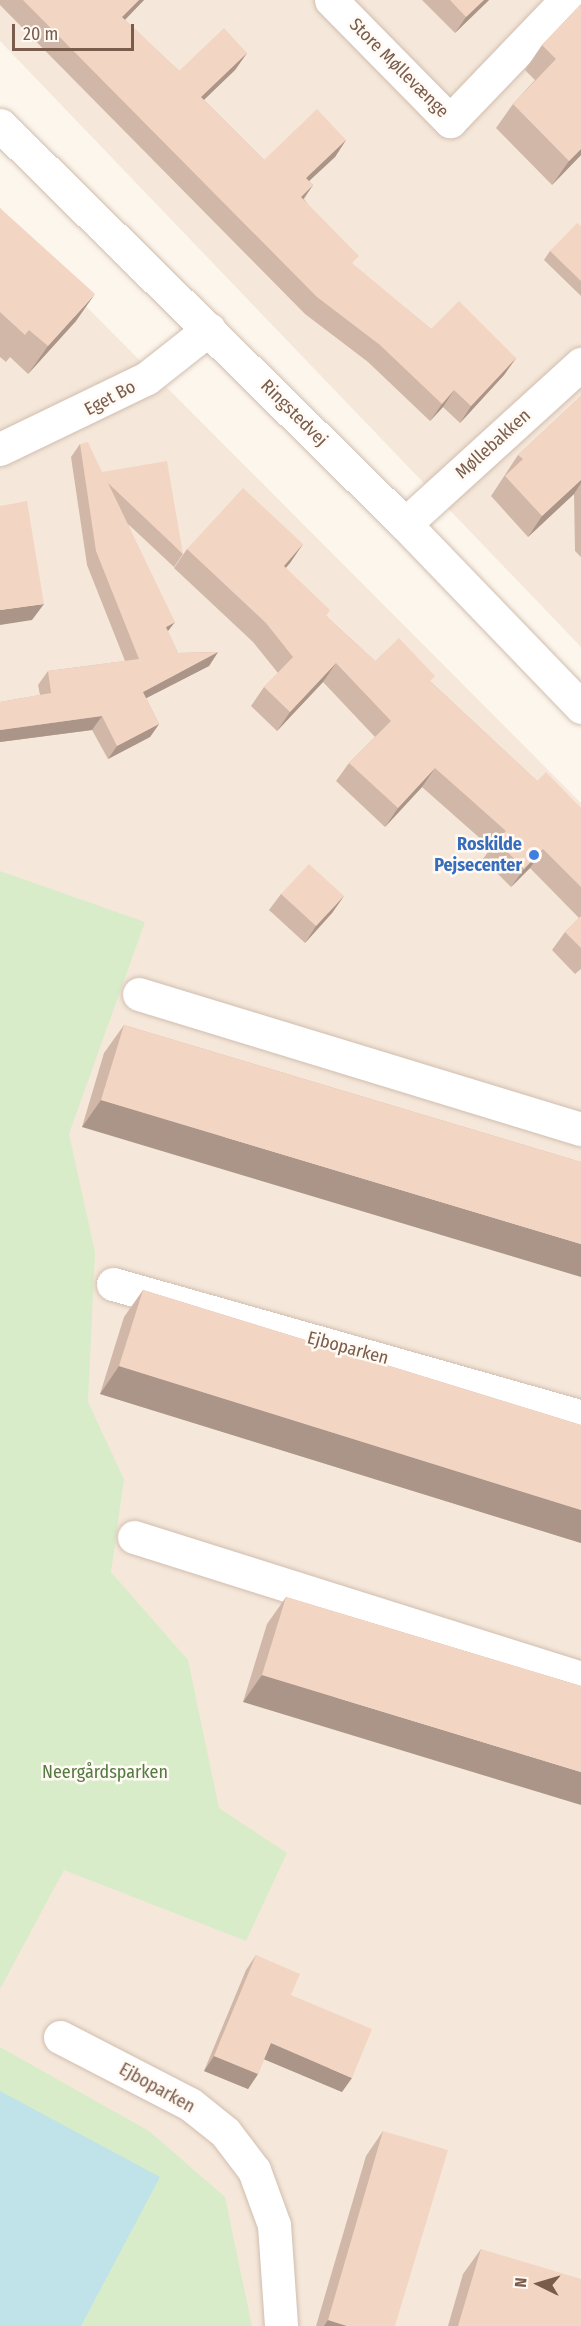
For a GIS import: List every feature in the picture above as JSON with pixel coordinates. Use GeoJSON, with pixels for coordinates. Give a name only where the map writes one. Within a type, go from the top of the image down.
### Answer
{"type":"FeatureCollection","features":[{"type":"Feature","properties":{"kind":"street","name":"Store Møllevænge"},"geometry":{"type":"LineString","coordinates":[[331,0],[450,121],[566,0]]}},
{"type":"Feature","properties":{"kind":"street","name":"Ringstedvej"},"geometry":{"type":"LineString","coordinates":[[0,125],[405,524],[581,707]]}},
{"type":"Feature","properties":{"kind":"street","name":"Eget Bo"},"geometry":{"type":"LineString","coordinates":[[0,449],[137,383],[209,329]]}},
{"type":"Feature","properties":{"kind":"street","name":"Møllebakken"},"geometry":{"type":"LineString","coordinates":[[405,524],[581,364]]}},
{"type":"Feature","properties":{"kind":"street"},"geometry":{"type":"LineString","coordinates":[[139,994],[581,1130]]}},
{"type":"Feature","properties":{"kind":"street","name":"Ejboparken"},"geometry":{"type":"LineString","coordinates":[[114,1284],[581,1416]]}},
{"type":"Feature","properties":{"kind":"street"},"geometry":{"type":"LineString","coordinates":[[134,1537],[581,1678]]}},
{"type":"Feature","properties":{"kind":"street","name":"Ejboparken"},"geometry":{"type":"LineString","coordinates":[[60,2037],[190,2104],[225,2132],[254,2170],[274,2225],[281,2326]]}},
{"type":"Feature","properties":{"kind":"shaded area"},"geometry":{"type":"Polygon","coordinates":[[[0,0],[581,0],[581,647],[0,41],[0,0]]]}},
{"type":"Feature","properties":{"kind":"shaded area"},"geometry":{"type":"Polygon","coordinates":[[[0,220],[581,803],[581,2326],[0,2326],[0,220]]]}},
{"type":"Feature","properties":{"kind":"green space","name":"Neergårdsparken"},"geometry":{"type":"Polygon","coordinates":[[[0,871],[145,922],[69,1134],[95,1252],[88,1402],[124,1479],[111,1572],[188,1660],[219,1808],[287,1853],[246,1941],[64,1870],[0,1989],[0,871]]]}},
{"type":"Feature","properties":{"kind":"green space"},"geometry":{"type":"Polygon","coordinates":[[[0,2047],[149,2131],[225,2197],[252,2326],[0,2326],[0,2047]]]}},
{"type":"Feature","properties":{"kind":"water"},"geometry":{"type":"Polygon","coordinates":[[[0,2091],[160,2177],[81,2326],[0,2326],[0,2091]]]}},
{"type":"Feature","properties":{"kind":"building"},"geometry":{"type":"Polygon","coordinates":[[[23,0],[139,0],[122,17],[179,71],[224,28],[247,53],[201,97],[264,160],[317,109],[346,140],[306,178],[313,185],[301,197],[359,256],[352,263],[431,329],[459,301],[516,358],[471,406],[454,390],[442,404],[380,345],[317,297],[23,0]]]}},
{"type":"Feature","properties":{"kind":"building"},"geometry":{"type":"Polygon","coordinates":[[[450,0],[484,0],[466,17],[450,0]]]}},
{"type":"Feature","properties":{"kind":"building"},"geometry":{"type":"Polygon","coordinates":[[[581,4],[581,149],[569,161],[513,104],[556,59],[542,45],[581,4]]]}},
{"type":"Feature","properties":{"kind":"building"},"geometry":{"type":"Polygon","coordinates":[[[0,208],[95,294],[48,346],[29,330],[25,335],[0,312],[0,208]]]}},
{"type":"Feature","properties":{"kind":"building"},"geometry":{"type":"Polygon","coordinates":[[[577,223],[581,226],[581,281],[550,251],[577,223]]]}},
{"type":"Feature","properties":{"kind":"building"},"geometry":{"type":"Polygon","coordinates":[[[581,396],[581,480],[542,516],[505,476],[523,459],[518,455],[581,396]]]}},
{"type":"Feature","properties":{"kind":"building"},"geometry":{"type":"Polygon","coordinates":[[[88,442],[102,472],[167,461],[183,554],[108,483],[175,622],[166,627],[178,653],[218,652],[143,692],[159,724],[117,746],[102,716],[0,730],[0,702],[51,693],[48,671],[139,659],[96,551],[80,444],[88,442]]]}},
{"type":"Feature","properties":{"kind":"building"},"geometry":{"type":"Polygon","coordinates":[[[243,488],[303,544],[284,566],[330,610],[326,616],[375,661],[399,638],[435,676],[430,681],[537,781],[546,772],[581,808],[581,887],[543,849],[524,869],[496,840],[506,831],[435,768],[398,808],[349,763],[391,721],[336,663],[290,712],[264,687],[293,657],[266,623],[187,549],[243,488]]]}},
{"type":"Feature","properties":{"kind":"building"},"geometry":{"type":"Polygon","coordinates":[[[27,501],[44,604],[0,610],[0,506],[27,501]]]}},
{"type":"Feature","properties":{"kind":"building"},"geometry":{"type":"Polygon","coordinates":[[[309,864],[344,896],[316,926],[281,894],[309,864]]]}},
{"type":"Feature","properties":{"kind":"building"},"geometry":{"type":"Polygon","coordinates":[[[581,916],[581,948],[565,932],[581,916]]]}},
{"type":"Feature","properties":{"kind":"building"},"geometry":{"type":"Polygon","coordinates":[[[124,1025],[581,1162],[581,1244],[101,1100],[124,1025]]]}},
{"type":"Feature","properties":{"kind":"building"},"geometry":{"type":"Polygon","coordinates":[[[143,1290],[581,1425],[581,1510],[119,1366],[143,1290]]]}},
{"type":"Feature","properties":{"kind":"building"},"geometry":{"type":"Polygon","coordinates":[[[286,1597],[581,1686],[581,1772],[262,1675],[286,1597]]]}},
{"type":"Feature","properties":{"kind":"building"},"geometry":{"type":"Polygon","coordinates":[[[256,1955],[300,1974],[291,1995],[372,2029],[352,2078],[271,2043],[258,2074],[214,2056],[256,1955]]]}},
{"type":"Feature","properties":{"kind":"building"},"geometry":{"type":"Polygon","coordinates":[[[383,2131],[448,2150],[395,2326],[347,2326],[328,2320],[383,2131]]]}},
{"type":"Feature","properties":{"kind":"building"},"geometry":{"type":"Polygon","coordinates":[[[481,2249],[581,2279],[581,2326],[458,2326],[481,2249]]]}},
{"type":"Feature","properties":{"kind":"place","name":"Roskilde Pejsecenter"},"geometry":{"type":"Point","coordinates":[534,855]}}]}
